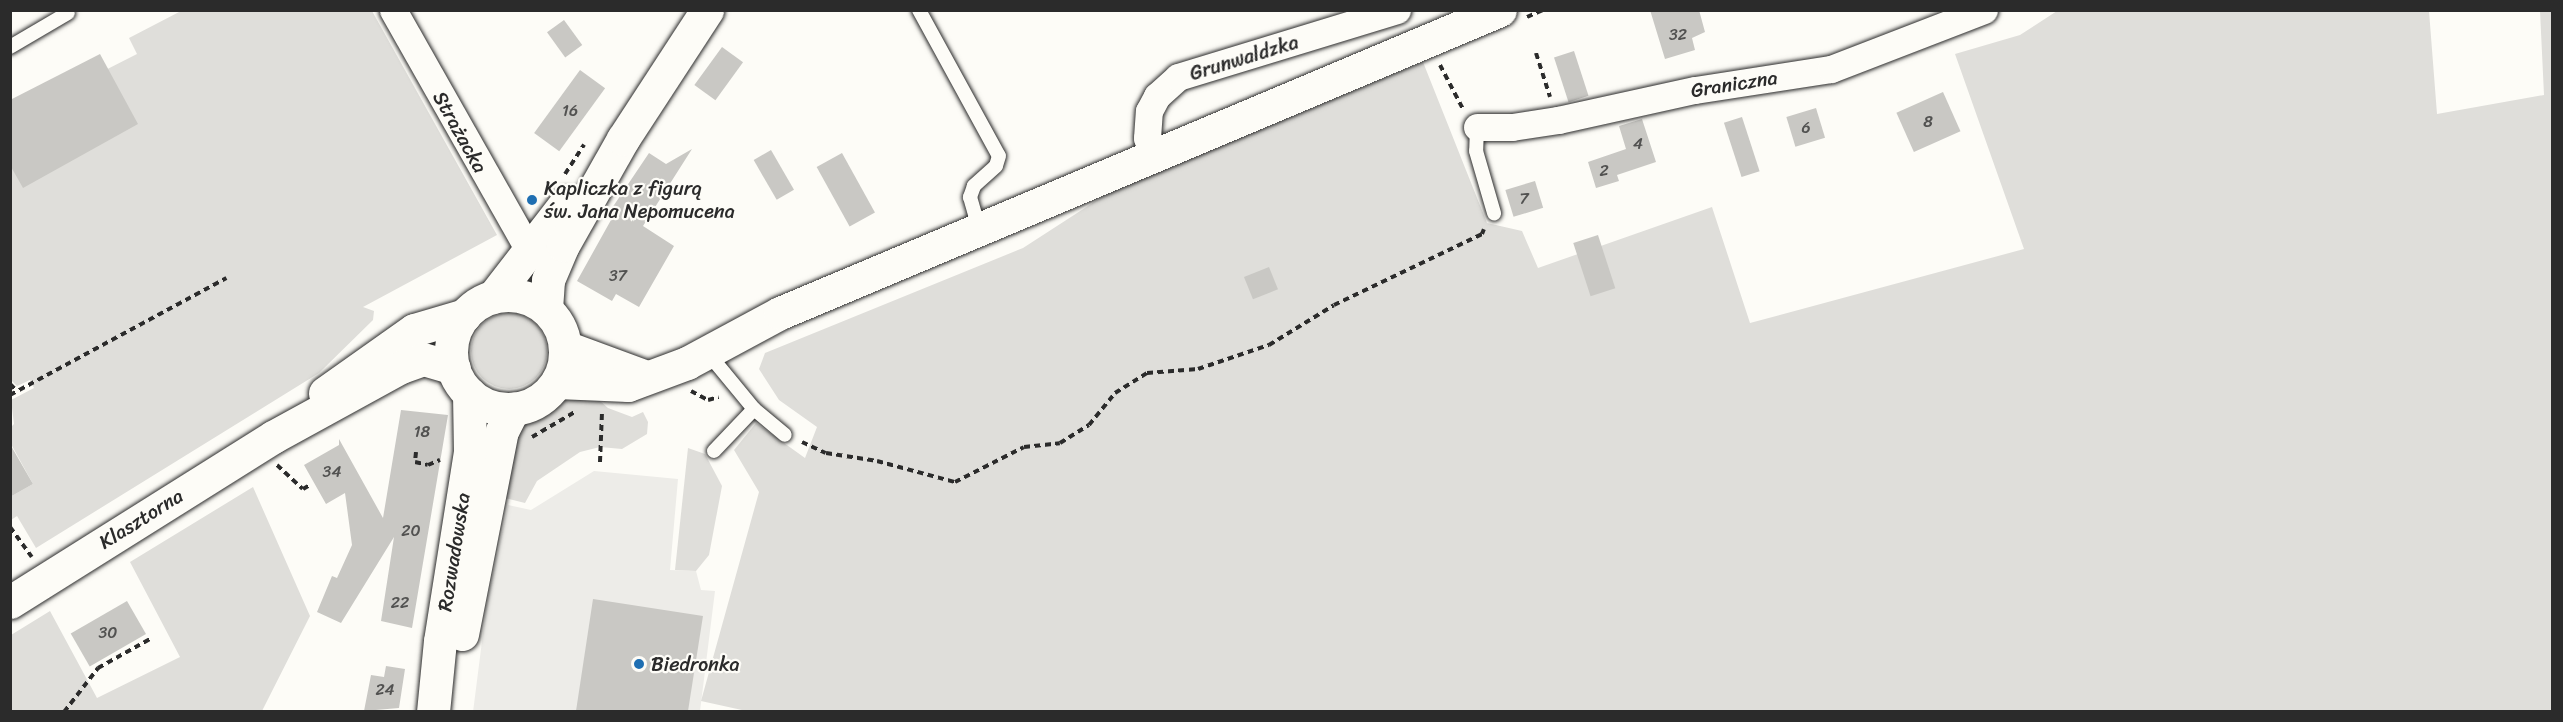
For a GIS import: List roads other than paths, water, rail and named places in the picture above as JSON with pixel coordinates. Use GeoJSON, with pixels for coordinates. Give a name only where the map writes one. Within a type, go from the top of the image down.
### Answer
{"type":"FeatureCollection","features":[{"type":"Feature","properties":{"kind":"street","name":"Strażacka"},"geometry":{"type":"LineString","coordinates":[[393,10],[530,252]]}},
{"type":"Feature","properties":{"kind":"street"},"geometry":{"type":"LineString","coordinates":[[546,309],[548,280],[563,245],[623,139],[707,10]]}},
{"type":"Feature","properties":{"kind":"street","name":"Grunwaldzka"},"geometry":{"type":"LineString","coordinates":[[1153,156],[1147,138],[1149,111],[1157,96],[1178,77],[1397,10]]}},
{"type":"Feature","properties":{"kind":"street"},"geometry":{"type":"LineString","coordinates":[[557,381],[607,386],[628,385],[706,351],[780,313],[1500,10]]}},
{"type":"Feature","properties":{"kind":"street","name":"Graniczna"},"geometry":{"type":"LineString","coordinates":[[1477,127],[1512,127],[1558,120],[1695,90],[1831,69],[1984,10]]}},
{"type":"Feature","properties":{"kind":"street"},"geometry":{"type":"LineString","coordinates":[[493,297],[512,295],[546,309],[560,327],[566,347],[557,381],[546,395],[513,409],[482,402],[461,380],[452,349],[465,315],[493,297],[574,193],[623,139]]}},
{"type":"Feature","properties":{"kind":"street","name":"Klasztorna"},"geometry":{"type":"LineString","coordinates":[[274,450],[389,344],[414,330],[465,315]]}},
{"type":"Feature","properties":{"kind":"street"},"geometry":{"type":"LineString","coordinates":[[566,347],[646,377]]}},
{"type":"Feature","properties":{"kind":"street","name":"Klasztorna"},"geometry":{"type":"LineString","coordinates":[[10,602],[274,450],[411,362],[438,360],[461,380]]}},
{"type":"Feature","properties":{"kind":"street","name":"Rozwadowska"},"geometry":{"type":"LineString","coordinates":[[433,711],[440,641],[470,451],[461,380]]}},
{"type":"Feature","properties":{"kind":"street","name":"Rozwadowska"},"geometry":{"type":"LineString","coordinates":[[443,711],[458,658],[502,431],[513,409]]}},
{"type":"Feature","properties":{"kind":"lane"},"geometry":{"type":"LineString","coordinates":[[919,10],[999,156],[996,166],[974,186],[970,197],[979,229]]}},
{"type":"Feature","properties":{"kind":"lane"},"geometry":{"type":"LineString","coordinates":[[10,47],[68,13]]}},
{"type":"Feature","properties":{"kind":"lane"},"geometry":{"type":"LineString","coordinates":[[1477,127],[1476,151],[1494,213]]}},
{"type":"Feature","properties":{"kind":"lane"},"geometry":{"type":"LineString","coordinates":[[706,351],[754,409],[785,435]]}},
{"type":"Feature","properties":{"kind":"lane"},"geometry":{"type":"LineString","coordinates":[[714,452],[754,409]]}},
{"type":"Feature","properties":{"kind":"place","name":"Kapliczka z figurą św. Jana Nepomucena"},"geometry":{"type":"Point","coordinates":[532,200]}},
{"type":"Feature","properties":{"kind":"place","name":"Biedronka"},"geometry":{"type":"Point","coordinates":[639,664]}}]}
